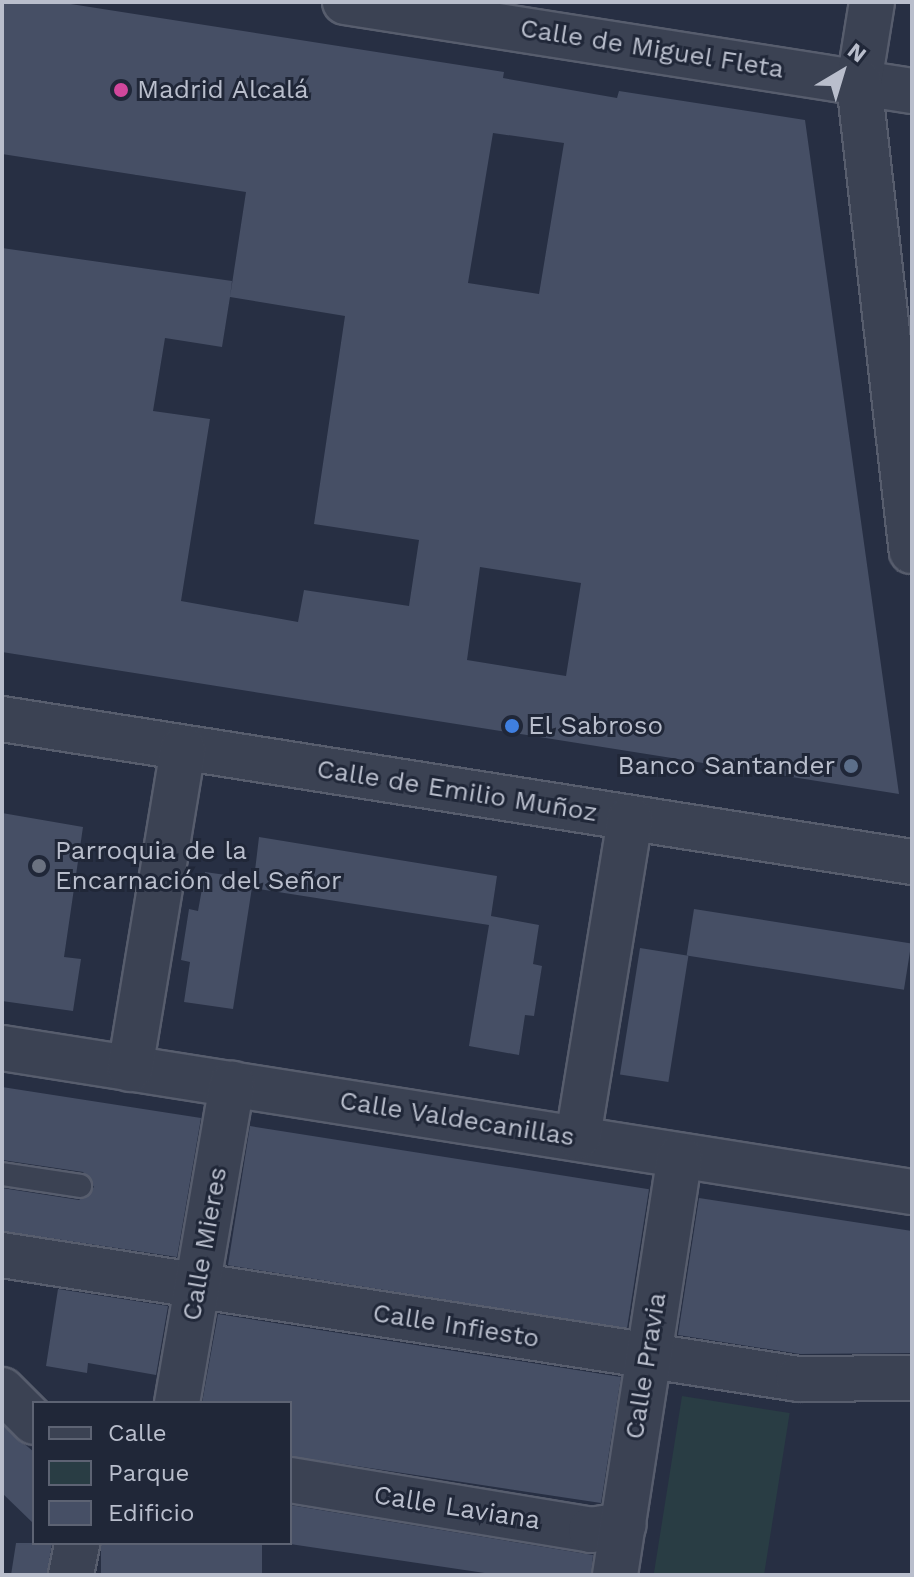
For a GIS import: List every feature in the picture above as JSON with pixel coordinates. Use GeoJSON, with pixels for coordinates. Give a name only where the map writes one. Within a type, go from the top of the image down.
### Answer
{"type":"FeatureCollection","features":[{"type":"Feature","properties":{"kind":"street","name":"Calle de Miguel Fleta"},"geometry":{"type":"LineString","coordinates":[[345,2],[912,91]]}},
{"type":"Feature","properties":{"kind":"street"},"geometry":{"type":"LineString","coordinates":[[872,2],[859,82],[912,551]]}},
{"type":"Feature","properties":{"kind":"street","name":"Calle de Emilio Muñoz"},"geometry":{"type":"LineString","coordinates":[[2,719],[912,862]]}},
{"type":"Feature","properties":{"kind":"street"},"geometry":{"type":"LineString","coordinates":[[130,1069],[183,748]]}},
{"type":"Feature","properties":{"kind":"street"},"geometry":{"type":"LineString","coordinates":[[578,1137],[630,818]]}},
{"type":"Feature","properties":{"kind":"street","name":"Calle Valdecanillas"},"geometry":{"type":"LineString","coordinates":[[2,1048],[912,1192]]}},
{"type":"Feature","properties":{"kind":"street","name":"Calle Mieres"},"geometry":{"type":"LineString","coordinates":[[177,1401],[232,1084]]}},
{"type":"Feature","properties":{"kind":"street","name":"Calle Pravia"},"geometry":{"type":"LineString","coordinates":[[615,1575],[680,1157]]}},
{"type":"Feature","properties":{"kind":"street","name":"Calle Infiesto"},"geometry":{"type":"LineString","coordinates":[[2,1255],[798,1379],[912,1378]]}},
{"type":"Feature","properties":{"kind":"street"},"geometry":{"type":"LineString","coordinates":[[2,1390],[32,1420]]}},
{"type":"Feature","properties":{"kind":"street","name":"Calle Laviana"},"geometry":{"type":"LineString","coordinates":[[292,1480],[591,1530],[624,1525]]}},
{"type":"Feature","properties":{"kind":"street"},"geometry":{"type":"LineString","coordinates":[[71,1575],[77,1545]]}},
{"type":"Feature","properties":{"kind":"lane"},"geometry":{"type":"LineString","coordinates":[[2,1174],[80,1186]]}},
{"type":"Feature","properties":{"kind":"green space"},"geometry":{"type":"Polygon","coordinates":[[[682,1396],[790,1413],[764,1575],[654,1575],[682,1396]]]}},
{"type":"Feature","properties":{"kind":"building"},"geometry":{"type":"Polygon","coordinates":[[[2,2],[58,2],[504,72],[503,78],[617,98],[619,91],[805,120],[899,794],[2,652],[2,248],[232,281],[230,297],[246,192],[2,154],[2,2]],[[493,133],[468,283],[539,294],[564,143],[493,133]],[[230,297],[222,347],[165,338],[153,411],[210,419],[181,601],[298,622],[304,590],[409,606],[419,540],[314,524],[345,316],[230,297]],[[480,567],[467,660],[566,676],[581,583],[480,567]]]}},
{"type":"Feature","properties":{"kind":"building"},"geometry":{"type":"Polygon","coordinates":[[[2,813],[83,827],[64,957],[81,959],[73,1011],[2,1001],[2,813]]]}},
{"type":"Feature","properties":{"kind":"building"},"geometry":{"type":"Polygon","coordinates":[[[259,837],[497,876],[491,916],[539,925],[533,964],[542,966],[534,1016],[525,1015],[519,1055],[469,1046],[489,925],[252,888],[253,881],[233,1009],[184,1002],[190,962],[181,960],[189,909],[198,911],[205,872],[254,879],[259,837]]]}},
{"type":"Feature","properties":{"kind":"building"},"geometry":{"type":"Polygon","coordinates":[[[694,909],[911,943],[904,990],[687,955],[694,909]]]}},
{"type":"Feature","properties":{"kind":"building"},"geometry":{"type":"Polygon","coordinates":[[[640,948],[688,956],[668,1082],[620,1074],[640,948]]]}},
{"type":"Feature","properties":{"kind":"building"},"geometry":{"type":"Polygon","coordinates":[[[2,1087],[201,1118],[177,1257],[2,1231],[2,1188],[79,1200],[94,1187],[83,1172],[2,1160],[2,1087]]]}},
{"type":"Feature","properties":{"kind":"building"},"geometry":{"type":"Polygon","coordinates":[[[250,1126],[649,1189],[627,1328],[228,1265],[250,1126]]]}},
{"type":"Feature","properties":{"kind":"building"},"geometry":{"type":"Polygon","coordinates":[[[699,1198],[912,1231],[912,1353],[800,1354],[678,1335],[699,1198]]]}},
{"type":"Feature","properties":{"kind":"building"},"geometry":{"type":"Polygon","coordinates":[[[58,1289],[168,1306],[156,1375],[88,1363],[87,1373],[46,1366],[58,1289]]]}},
{"type":"Feature","properties":{"kind":"building"},"geometry":{"type":"Polygon","coordinates":[[[218,1314],[621,1377],[601,1503],[292,1456],[292,1401],[202,1401],[218,1314]]]}},
{"type":"Feature","properties":{"kind":"building"},"geometry":{"type":"Polygon","coordinates":[[[2,1425],[32,1450],[32,1522],[2,1493],[2,1425]]]}},
{"type":"Feature","properties":{"kind":"building"},"geometry":{"type":"Polygon","coordinates":[[[292,1505],[593,1555],[591,1575],[498,1575],[292,1544],[292,1505]]]}},
{"type":"Feature","properties":{"kind":"building"},"geometry":{"type":"Polygon","coordinates":[[[16,1543],[52,1545],[47,1575],[11,1575],[16,1543]]]}},
{"type":"Feature","properties":{"kind":"building"},"geometry":{"type":"Polygon","coordinates":[[[101,1545],[262,1545],[262,1575],[101,1575],[101,1545]]]}},
{"type":"Feature","properties":{"kind":"place","name":"Madrid Alcalá"},"geometry":{"type":"Point","coordinates":[121,90]}},
{"type":"Feature","properties":{"kind":"place","name":"El Sabroso"},"geometry":{"type":"Point","coordinates":[512,726]}},
{"type":"Feature","properties":{"kind":"place","name":"Banco Santander"},"geometry":{"type":"Point","coordinates":[851,766]}},
{"type":"Feature","properties":{"kind":"place","name":"Parroquia de la Encarnación del Señor"},"geometry":{"type":"Point","coordinates":[39,866]}}]}
